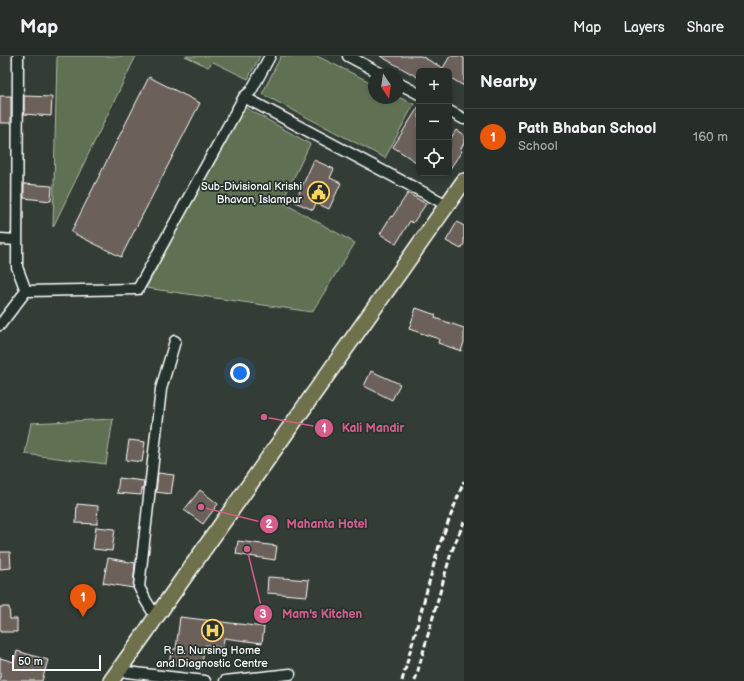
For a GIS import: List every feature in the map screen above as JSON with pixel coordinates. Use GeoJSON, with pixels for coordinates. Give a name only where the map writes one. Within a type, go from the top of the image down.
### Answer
{"type":"FeatureCollection","features":[{"type":"Feature","properties":{"kind":"main road"},"geometry":{"type":"LineString","coordinates":[[114,676],[464,181]]}},
{"type":"Feature","properties":{"kind":"street"},"geometry":{"type":"LineString","coordinates":[[18,56],[17,266],[26,291]]}},
{"type":"Feature","properties":{"kind":"street"},"geometry":{"type":"LineString","coordinates":[[26,291],[138,289],[244,96],[251,91],[270,56]]}},
{"type":"Feature","properties":{"kind":"street"},"geometry":{"type":"LineString","coordinates":[[348,56],[371,68]]}},
{"type":"Feature","properties":{"kind":"street"},"geometry":{"type":"LineString","coordinates":[[404,86],[416,92]]}},
{"type":"Feature","properties":{"kind":"street"},"geometry":{"type":"LineString","coordinates":[[244,96],[447,205]]}},
{"type":"Feature","properties":{"kind":"street"},"geometry":{"type":"LineString","coordinates":[[452,113],[464,119]]}},
{"type":"Feature","properties":{"kind":"street"},"geometry":{"type":"LineString","coordinates":[[0,239],[17,240]]}},
{"type":"Feature","properties":{"kind":"street"},"geometry":{"type":"LineString","coordinates":[[0,325],[26,291]]}},
{"type":"Feature","properties":{"kind":"street"},"geometry":{"type":"LineString","coordinates":[[156,617],[146,601],[140,587],[161,389],[174,341]]}},
{"type":"Feature","properties":{"kind":"street"},"geometry":{"type":"LineString","coordinates":[[225,681],[290,674]]}},
{"type":"Feature","properties":{"kind":"street"},"geometry":{"type":"LineString","coordinates":[[114,676],[205,681]]}},
{"type":"Feature","properties":{"kind":"green space"},"geometry":{"type":"Polygon","coordinates":[[[57,56],[136,56],[53,227],[57,56]]]}},
{"type":"Feature","properties":{"kind":"green space"},"geometry":{"type":"Polygon","coordinates":[[[185,56],[260,56],[248,79],[213,62],[208,67],[185,56]]]}},
{"type":"Feature","properties":{"kind":"green space"},"geometry":{"type":"Polygon","coordinates":[[[281,56],[317,56],[368,81],[368,104],[404,104],[404,100],[414,104],[385,158],[262,94],[281,56]]]}},
{"type":"Feature","properties":{"kind":"green space"},"geometry":{"type":"Polygon","coordinates":[[[243,106],[310,144],[282,202],[355,243],[312,312],[146,288],[243,106]]]}},
{"type":"Feature","properties":{"kind":"green space"},"geometry":{"type":"Polygon","coordinates":[[[113,419],[106,464],[25,454],[31,423],[113,419]]]}},
{"type":"Feature","properties":{"kind":"building"},"geometry":{"type":"Polygon","coordinates":[[[380,56],[421,56],[443,68],[416,68],[416,76],[404,70],[404,68],[401,68],[380,56]]]}},
{"type":"Feature","properties":{"kind":"building"},"geometry":{"type":"Polygon","coordinates":[[[450,56],[460,56],[464,58],[464,86],[452,79],[452,68],[443,68],[450,56]]]}},
{"type":"Feature","properties":{"kind":"building"},"geometry":{"type":"Polygon","coordinates":[[[149,77],[200,103],[121,257],[71,232],[149,77]]]}},
{"type":"Feature","properties":{"kind":"building"},"geometry":{"type":"Polygon","coordinates":[[[0,96],[11,96],[11,123],[0,123],[0,96]]]}},
{"type":"Feature","properties":{"kind":"building"},"geometry":{"type":"Polygon","coordinates":[[[24,96],[52,97],[51,116],[24,114],[24,96]]]}},
{"type":"Feature","properties":{"kind":"building"},"geometry":{"type":"Polygon","coordinates":[[[416,111],[416,162],[393,147],[416,111]]]}},
{"type":"Feature","properties":{"kind":"building"},"geometry":{"type":"Polygon","coordinates":[[[456,130],[464,135],[464,143],[460,150],[462,151],[452,166],[452,140],[452,136],[456,130]]]}},
{"type":"Feature","properties":{"kind":"building","name":"Sub-Divisional Krishi Bhavan, Islampur"},"geometry":{"type":"Polygon","coordinates":[[[314,160],[334,169],[330,178],[341,183],[329,209],[316,203],[313,210],[295,202],[314,160]]]}},
{"type":"Feature","properties":{"kind":"building"},"geometry":{"type":"Polygon","coordinates":[[[24,184],[52,186],[51,201],[24,198],[24,184]]]}},
{"type":"Feature","properties":{"kind":"building"},"geometry":{"type":"Polygon","coordinates":[[[408,193],[426,204],[413,223],[410,221],[396,244],[380,234],[408,193]]]}},
{"type":"Feature","properties":{"kind":"building"},"geometry":{"type":"Polygon","coordinates":[[[457,222],[464,226],[464,244],[461,249],[446,241],[457,222]]]}},
{"type":"Feature","properties":{"kind":"building"},"geometry":{"type":"Polygon","coordinates":[[[416,308],[436,315],[435,318],[464,328],[464,342],[461,351],[438,343],[439,339],[409,329],[416,308]]]}},
{"type":"Feature","properties":{"kind":"building"},"geometry":{"type":"Polygon","coordinates":[[[371,371],[400,384],[392,400],[364,386],[371,371]]]}},
{"type":"Feature","properties":{"kind":"building"},"geometry":{"type":"Polygon","coordinates":[[[129,440],[145,442],[142,462],[126,460],[129,440]]]}},
{"type":"Feature","properties":{"kind":"building"},"geometry":{"type":"Polygon","coordinates":[[[158,473],[174,475],[171,494],[156,492],[158,473]]]}},
{"type":"Feature","properties":{"kind":"building"},"geometry":{"type":"Polygon","coordinates":[[[119,478],[144,481],[141,495],[117,493],[119,478]]]}},
{"type":"Feature","properties":{"kind":"building"},"geometry":{"type":"Polygon","coordinates":[[[200,490],[218,504],[203,524],[184,510],[200,490]]]}},
{"type":"Feature","properties":{"kind":"building"},"geometry":{"type":"Polygon","coordinates":[[[77,504],[98,506],[97,524],[76,523],[77,504]]]}},
{"type":"Feature","properties":{"kind":"building"},"geometry":{"type":"Polygon","coordinates":[[[96,527],[115,529],[112,551],[93,549],[96,527]]]}},
{"type":"Feature","properties":{"kind":"building"},"geometry":{"type":"Polygon","coordinates":[[[238,541],[277,546],[275,560],[236,554],[238,541]]]}},
{"type":"Feature","properties":{"kind":"building"},"geometry":{"type":"Polygon","coordinates":[[[0,552],[10,552],[11,568],[0,569],[0,552]]]}},
{"type":"Feature","properties":{"kind":"building"},"geometry":{"type":"Polygon","coordinates":[[[108,558],[135,563],[133,588],[103,583],[108,558]]]}},
{"type":"Feature","properties":{"kind":"building"},"geometry":{"type":"Polygon","coordinates":[[[268,577],[309,580],[307,596],[267,593],[268,577]]]}},
{"type":"Feature","properties":{"kind":"building"},"geometry":{"type":"Polygon","coordinates":[[[0,607],[9,607],[10,619],[17,619],[17,632],[0,632],[0,607]]]}},
{"type":"Feature","properties":{"kind":"building"},"geometry":{"type":"Polygon","coordinates":[[[180,617],[264,627],[262,643],[224,638],[223,648],[205,645],[201,669],[169,663],[172,649],[176,649],[180,617]]]}},
{"type":"Feature","properties":{"kind":"building"},"geometry":{"type":"Polygon","coordinates":[[[17,651],[48,660],[42,681],[0,681],[0,658],[14,662],[17,651]]]}},
{"type":"Feature","properties":{"kind":"railway"},"geometry":{"type":"LineString","coordinates":[[402,681],[439,546],[464,481]]}},
{"type":"Feature","properties":{"kind":"railway"},"geometry":{"type":"LineString","coordinates":[[415,681],[451,553],[464,522]]}},
{"type":"Feature","properties":{"kind":"place","name":"Sub-Divisional Krishi Bhavan, Islampur"},"geometry":{"type":"Point","coordinates":[318,192]}},
{"type":"Feature","properties":{"kind":"place","name":"Kali Mandir"},"geometry":{"type":"Point","coordinates":[264,417]}},
{"type":"Feature","properties":{"kind":"place","name":"Mahanta Hotel"},"geometry":{"type":"Point","coordinates":[201,507]}},
{"type":"Feature","properties":{"kind":"place","name":"Mam's Kitchen"},"geometry":{"type":"Point","coordinates":[247,549]}},
{"type":"Feature","properties":{"kind":"place","name":"Path Bhaban School"},"geometry":{"type":"Point","coordinates":[83,617]}},
{"type":"Feature","properties":{"kind":"place","name":"R. B. Nursing Home and Diagnostic Centre"},"geometry":{"type":"Point","coordinates":[212,630]}}]}
